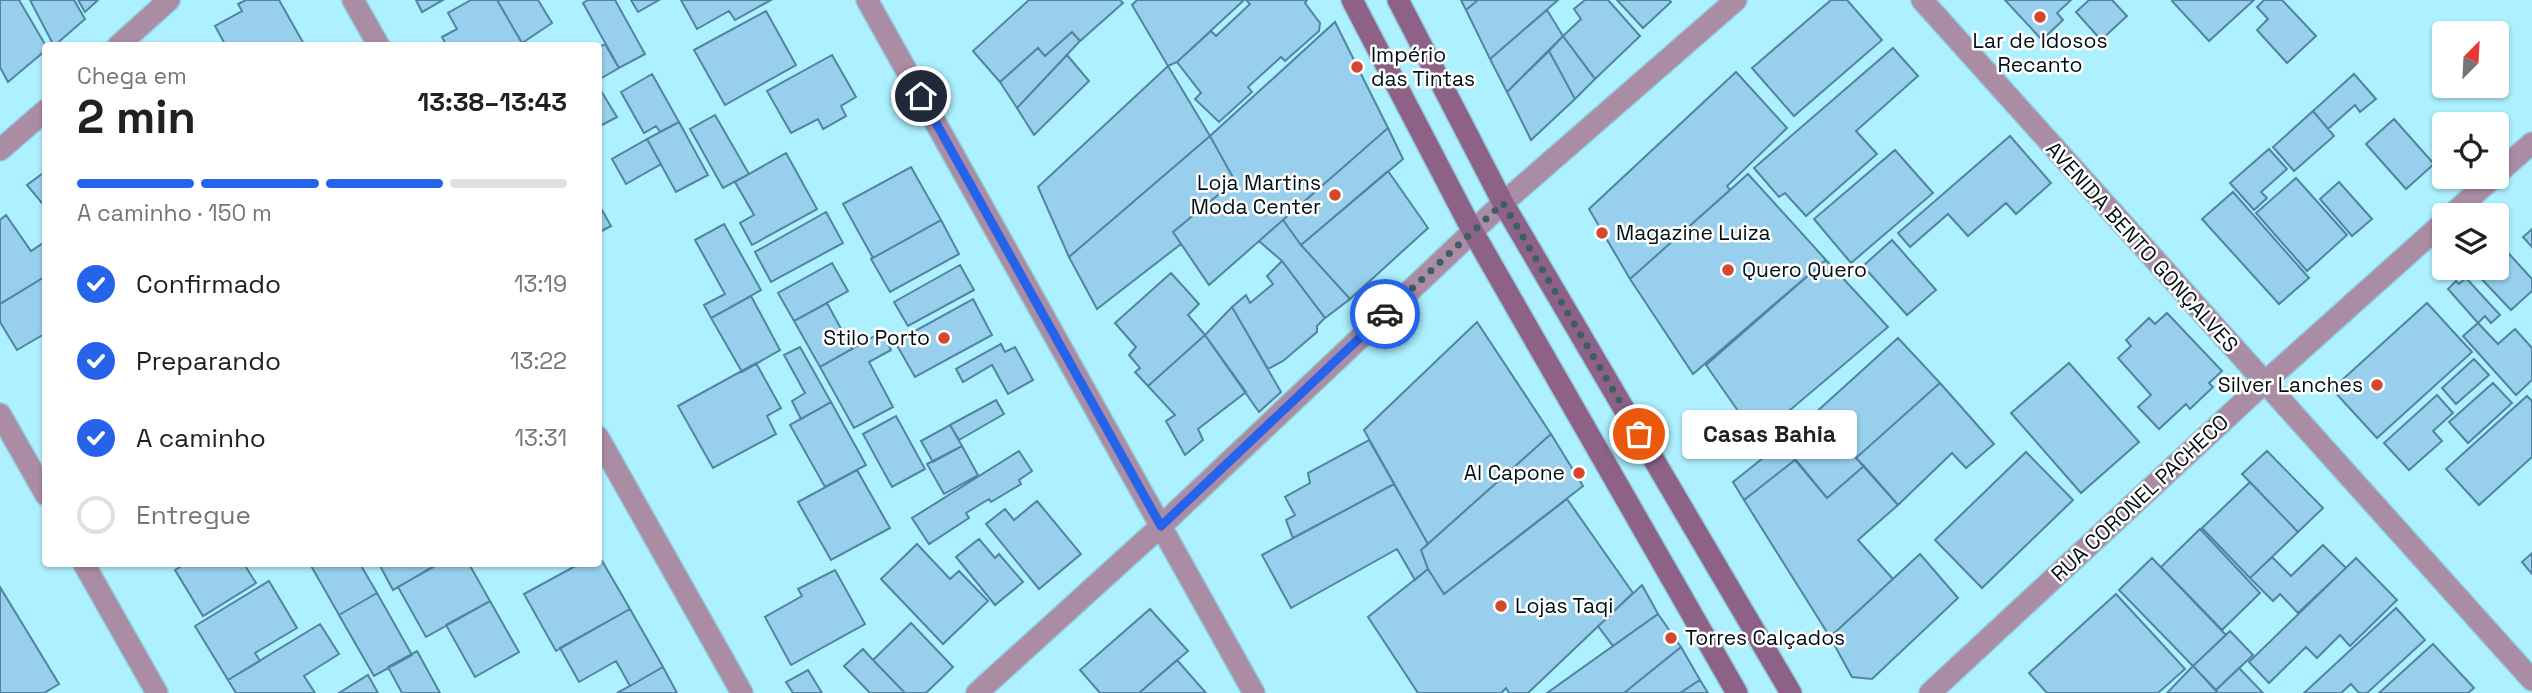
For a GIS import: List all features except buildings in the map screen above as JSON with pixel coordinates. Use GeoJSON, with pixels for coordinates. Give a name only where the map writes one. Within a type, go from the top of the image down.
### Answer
{"type":"FeatureCollection","features":[{"type":"Feature","properties":{"kind":"main road"},"geometry":{"type":"LineString","coordinates":[[1352,0],[1473,232],[1737,693]]}},
{"type":"Feature","properties":{"kind":"main road"},"geometry":{"type":"LineString","coordinates":[[1398,0],[1503,203],[1791,693]]}},
{"type":"Feature","properties":{"kind":"street"},"geometry":{"type":"LineString","coordinates":[[122,42],[169,0]]}},
{"type":"Feature","properties":{"kind":"street"},"geometry":{"type":"LineString","coordinates":[[353,0],[377,42]]}},
{"type":"Feature","properties":{"kind":"street"},"geometry":{"type":"LineString","coordinates":[[867,0],[1254,693]]}},
{"type":"Feature","properties":{"kind":"street"},"geometry":{"type":"LineString","coordinates":[[977,693],[1161,526],[1503,203],[1736,0]]}},
{"type":"Feature","properties":{"kind":"street","name":"AVENIDA BENTO GONÇALVES"},"geometry":{"type":"LineString","coordinates":[[1922,0],[2532,680]]}},
{"type":"Feature","properties":{"kind":"street"},"geometry":{"type":"LineString","coordinates":[[0,150],[42,113]]}},
{"type":"Feature","properties":{"kind":"street"},"geometry":{"type":"LineString","coordinates":[[2509,163],[2532,142]]}},
{"type":"Feature","properties":{"kind":"street"},"geometry":{"type":"LineString","coordinates":[[2464,203],[2480,189]]}},
{"type":"Feature","properties":{"kind":"street","name":"RUA CORONEL PACHECO"},"geometry":{"type":"LineString","coordinates":[[1930,693],[2264,383],[2432,233]]}},
{"type":"Feature","properties":{"kind":"street"},"geometry":{"type":"LineString","coordinates":[[0,414],[42,488]]}},
{"type":"Feature","properties":{"kind":"street"},"geometry":{"type":"LineString","coordinates":[[602,444],[742,693]]}},
{"type":"Feature","properties":{"kind":"street"},"geometry":{"type":"LineString","coordinates":[[86,567],[157,693]]}},
{"type":"Feature","properties":{"kind":"way so far"},"geometry":{"type":"LineString","coordinates":[[1385,314],[1503,203],[1639,434]]}},
{"type":"Feature","properties":{"kind":"place","name":"Lar de Idosos Recanto"},"geometry":{"type":"Point","coordinates":[2040,17]}},
{"type":"Feature","properties":{"kind":"place","name":"Império das Tintas"},"geometry":{"type":"Point","coordinates":[1357,67]}},
{"type":"Feature","properties":{"kind":"place","name":"Loja Martins Moda Center"},"geometry":{"type":"Point","coordinates":[1335,195]}},
{"type":"Feature","properties":{"kind":"place","name":"Magazine Luiza"},"geometry":{"type":"Point","coordinates":[1602,233]}},
{"type":"Feature","properties":{"kind":"place","name":"Quero Quero"},"geometry":{"type":"Point","coordinates":[1728,270]}},
{"type":"Feature","properties":{"kind":"place","name":"Stilo Porto"},"geometry":{"type":"Point","coordinates":[944,338]}},
{"type":"Feature","properties":{"kind":"place","name":"Silver Lanches"},"geometry":{"type":"Point","coordinates":[2377,385]}},
{"type":"Feature","properties":{"kind":"place","name":"Casas Bahia"},"geometry":{"type":"Point","coordinates":[1639,434]}},
{"type":"Feature","properties":{"kind":"place","name":"Al Capone"},"geometry":{"type":"Point","coordinates":[1579,473]}},
{"type":"Feature","properties":{"kind":"place","name":"Lojas Taqi"},"geometry":{"type":"Point","coordinates":[1501,606]}},
{"type":"Feature","properties":{"kind":"place","name":"Torres Calçados"},"geometry":{"type":"Point","coordinates":[1671,638]}},
{"type":"Feature","properties":{"kind":"route"},"geometry":{"type":"LineString","coordinates":[[921,96],[1161,526],[1385,314]]}}]}
